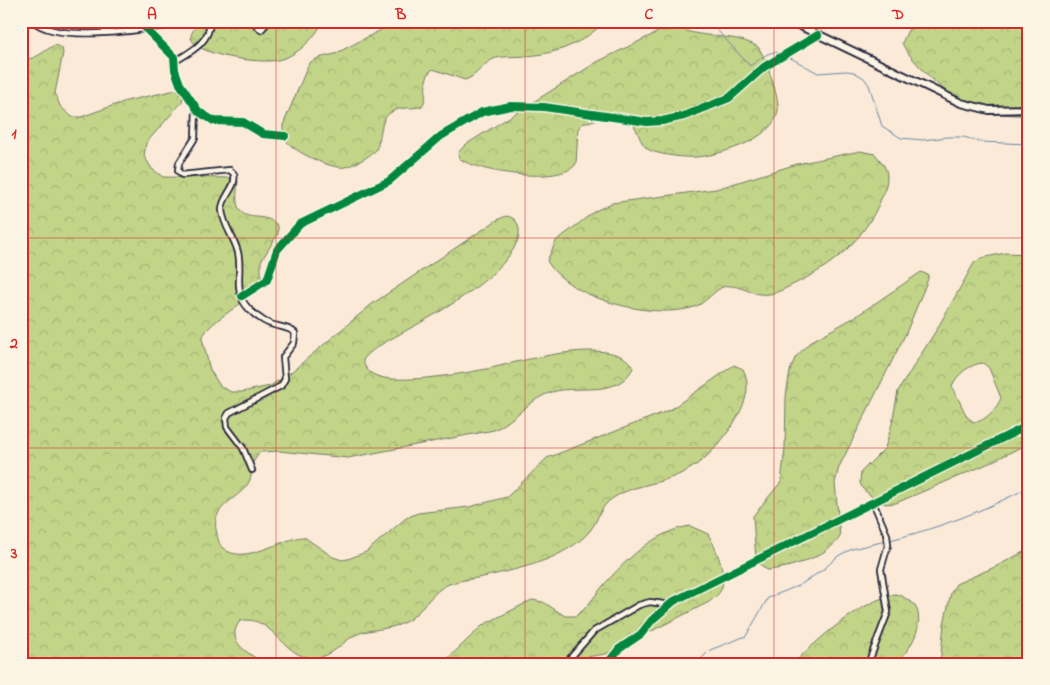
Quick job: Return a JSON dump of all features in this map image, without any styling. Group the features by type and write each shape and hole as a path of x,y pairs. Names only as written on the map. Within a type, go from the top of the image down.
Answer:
{"main road":[{"path":"790,21 961,103 989,110 1029,109"}],"street":[{"path":"33,21 39,26 79,34 146,29 164,26 166,21"},
{"path":"174,62 200,45 210,28 210,21"},
{"path":"252,21 261,30 270,21"},
{"path":"146,29 174,57 180,84 196,109 214,121 243,122 263,134 284,136"},
{"path":"242,296 267,280 277,250 300,224 389,181 441,136 482,112 510,106 544,107 647,122 684,116 729,98 764,67 818,35"},
{"path":"196,109 196,138 177,167 182,175 230,170 234,174 234,183 223,202 222,208 223,216 238,250 243,301 261,320 272,326 291,328 296,333 296,338 283,357 285,380 281,386 229,413 226,418 227,427 243,448 252,470"},
{"path":"607,664 619,649 641,634 652,620 670,605 1029,425"},
{"path":"868,664 888,612 881,569 888,546 887,535 873,502"},
{"path":"565,664 594,631 639,605 650,602 670,605"}],"green space":[{"path":"201,21 324,21 305,45 286,58 258,61 215,54 195,44 191,35"},
{"path":"398,21 606,21 588,36 570,46 539,55 496,58 465,80 433,69 427,77 422,106 399,109 387,115 382,125 376,150 353,164 345,167 331,166 304,154 290,144 284,136 283,125 309,63 318,58 335,54"},
{"path":"928,21 1029,21 1029,115 998,113 969,104 944,89 932,79 910,56 902,43 908,30"},
{"path":"681,29 740,40 758,47 770,74 778,104 777,116 771,126 761,135 720,153 707,156 680,157 651,151 643,144 631,121 610,117 582,124 578,129 576,164 568,170 554,174 519,175 500,172 483,168 459,158 458,153 465,145 597,62 660,31"},
{"path":"55,45 62,48 63,53 55,93 60,106 72,117 81,117 126,101 176,90 183,95 182,102 146,143 144,156 152,169 163,177 235,178 238,182 237,198 239,208 243,214 271,220 278,226 278,234 261,261 261,284 247,299 212,324 202,338 210,370 220,386 231,392 242,392 270,386 290,373 372,304 497,220 506,216 517,222 519,235 513,249 503,263 489,277 455,302 372,351 363,360 368,370 374,375 387,378 416,379 466,373 544,356 589,351 608,352 624,358 633,368 626,378 617,384 597,389 563,390 544,395 494,430 348,458 279,451 260,452 251,465 251,476 247,485 225,505 219,513 216,522 220,544 231,553 252,553 285,541 304,537 333,557 342,560 348,559 366,552 406,518 418,513 469,507 507,497 547,458 670,410 734,365 743,369 747,381 745,399 738,416 719,444 703,460 673,477 635,488 613,498 605,505 589,532 563,552 522,568 449,584 433,595 415,615 404,623 355,635 327,655 309,658 298,654 262,624 252,620 240,621 235,635 240,646 265,664 21,664 21,57 35,57"},
{"path":"860,151 875,154 887,173 887,181 881,199 866,227 846,250 822,269 776,293 758,294 737,287 726,286 717,290 701,304 691,308 674,311 654,311 612,303 591,295 573,286 558,274 547,261 556,241 595,211 612,203 716,189 797,164"},
{"path":"1006,253 1029,254 1029,443 985,465 896,503 886,504 877,501 863,489 860,483 861,472 885,448 898,391 937,329 974,263 981,258","holes":["983,363 989,368 1001,398 990,414 982,420 974,422 967,417 952,386 964,370"]},
{"path":"921,272 928,275 928,279 906,333 839,467 835,483 840,537 827,550 817,556 797,564 767,570 756,561 753,516 781,482 785,448 786,396 790,371 795,358 810,342 855,317"},
{"path":"690,526 708,534 717,553 723,574 722,587 718,594 709,602 606,654 543,664 442,664 483,625 532,600 543,602 565,616 576,616 621,567 641,549 664,534"},
{"path":"1029,549 1029,664 940,664 944,624 951,593 956,584"},
{"path":"895,594 902,596 915,605 919,621 918,629 911,644 897,664 793,664 827,633 854,613 882,598"}],"waterway":[{"path":"709,21 750,66 770,53 779,52 784,54"},
{"path":"787,56 818,73 846,71 854,72 864,78 869,85 882,126 901,138 923,140 964,137 980,142 1029,144"},
{"path":"890,540 961,518 1029,487"},
{"path":"696,664 710,650 746,636 768,598 800,585 824,569 838,556 852,549 886,541"}],"cycle path":[{"path":"146,29 174,57 175,70 180,84 199,112 214,121 243,122 263,134 285,136"},
{"path":"242,296 267,280 277,250 300,224 389,181 441,136 482,112 511,106 544,107 647,122 684,116 729,98 764,67 818,35"},
{"path":"607,664 619,649 641,634 652,620 674,601 1029,425"}]}
